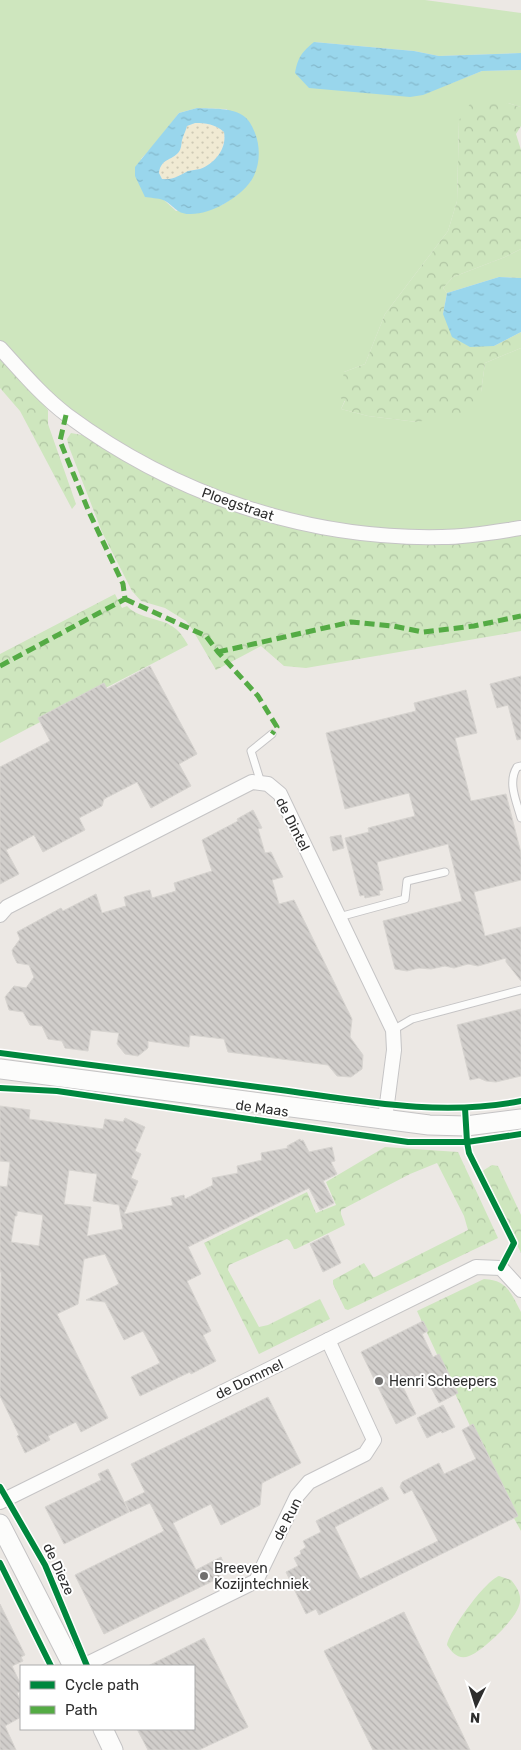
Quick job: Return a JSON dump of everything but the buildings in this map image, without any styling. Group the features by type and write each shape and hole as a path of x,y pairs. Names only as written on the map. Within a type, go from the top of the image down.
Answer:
{"street":[{"name":"Ploegstraat","path":"0,348 46,397 74,420 125,453 168,477 235,504 271,516 340,530 394,536 443,537 484,534 521,528"},
{"path":"0,915 7,907 252,782 261,783"},
{"name":"de Dintel","path":"261,783 268,784 280,794 393,1030 394,1050 385,1119"},
{"name":"de Maas","path":"0,1069 429,1125 466,1126 521,1118"},
{"name":"de Dommel","path":"0,1502 476,1267 501,1268 521,1290"},
{"name":"de Run","path":"85,1665 256,1581 297,1496 309,1482 365,1454 374,1440 328,1340"},
{"path":"0,1524 72,1665"},
{"path":"103,1730 113,1750"}],"lane":[{"path":"261,783 251,751 272,734"},
{"path":"521,766 517,767 513,774 512,785 521,818"},
{"path":"339,917 405,899 407,881 445,872"},
{"path":"393,1030 412,1019 521,990"}],"green space":[{"path":"0,0 425,0 521,13 521,53 439,56 414,51 314,42 439,88 482,71 521,70 521,107 508,103 459,120 457,201 448,231 385,314 365,364 344,372 345,400 341,409 368,416 417,422 481,392 485,363 521,348 521,523 483,529 395,531 340,525 273,511 170,471 93,426 53,395 0,340","holes":["197,108 227,109 251,181 237,195 222,205 176,211 164,200 141,159 179,113"]},
{"path":"508,103 521,107 521,126 516,134 521,150 521,249 453,277 443,288 447,293 443,314 494,346 521,332 521,348 485,363 481,392 475,411 417,422 368,416 341,409 345,401 339,397 344,372 365,364 385,314 448,231 457,201 459,120 470,104"},
{"path":"521,249 521,278 499,277 447,293 443,288 453,277"},
{"path":"0,355 48,410 48,424 76,504 72,509 20,411 0,388"},
{"path":"71,433 87,436 165,483 270,523 338,537 394,543 443,543 521,535 521,631 306,668 284,666 261,646 216,670 186,621 165,608 141,601 132,591 102,532 69,447 67,439"},
{"path":"115,594 122,608 127,606 138,614 170,625 180,632 188,645 0,743 0,654"},
{"path":"385,1147 458,1152 498,1238 348,1310 345,1309 333,1284 333,1280 364,1263 373,1277 375,1277 468,1230 464,1216 437,1163 410,1174 341,1210 345,1225 296,1249 287,1239 229,1265 228,1270 259,1327 268,1325 320,1299 330,1319 259,1354 204,1243 307,1192 316,1213 336,1205 326,1182"},
{"path":"492,1165 498,1166 521,1215 521,1253 482,1172"},
{"path":"484,1279 503,1285 511,1293 521,1312 521,1531 417,1311"},
{"path":"499,1576 511,1580 519,1592 520,1601 514,1615 500,1632 475,1653 465,1657 456,1655 447,1645 454,1628 477,1596"}],"sand":[{"path":"195,123 217,127 224,132 222,150 211,163 200,169 188,171 173,178 162,179 159,173 162,164 177,153 181,148 187,126"}],"water":[{"path":"314,42 414,51 439,56 521,53 521,70 482,71 423,95 410,97 309,88 295,73 301,55"},
{"path":"197,108 222,109 235,112 248,120 257,139 259,151 258,164 251,181 232,199 206,212 185,214 163,200 145,197 135,176 135,167 179,113","holes":["195,123 207,124 221,129 224,132 222,149 215,159 206,166 173,178 162,179 159,173 162,164 180,150 187,126"]},
{"path":"499,277 521,278 521,332 494,346 470,347 452,337 443,314 447,293"}],"marked path":[{"path":"66,415 60,441 89,512 123,584 125,599"},
{"path":"125,599 206,636 258,696 277,727 272,734"},
{"path":"0,666 125,599"},
{"path":"218,652 351,622 393,626 423,632 474,626 521,616"}],"cycle path":[{"path":"0,1053 401,1106 461,1108 521,1101"},
{"path":"0,1088 57,1091 408,1142 467,1142 521,1134"},
{"path":"465,1108 469,1153 514,1243 501,1268"},
{"name":"de Dieze","path":"0,1487 45,1565 87,1665"},
{"path":"0,1563 51,1665"}],"place":[{"name":"Henri Scheepers","path":"379,1381"},
{"name":"Breeven Kozijntechniek","path":"204,1576"}]}
